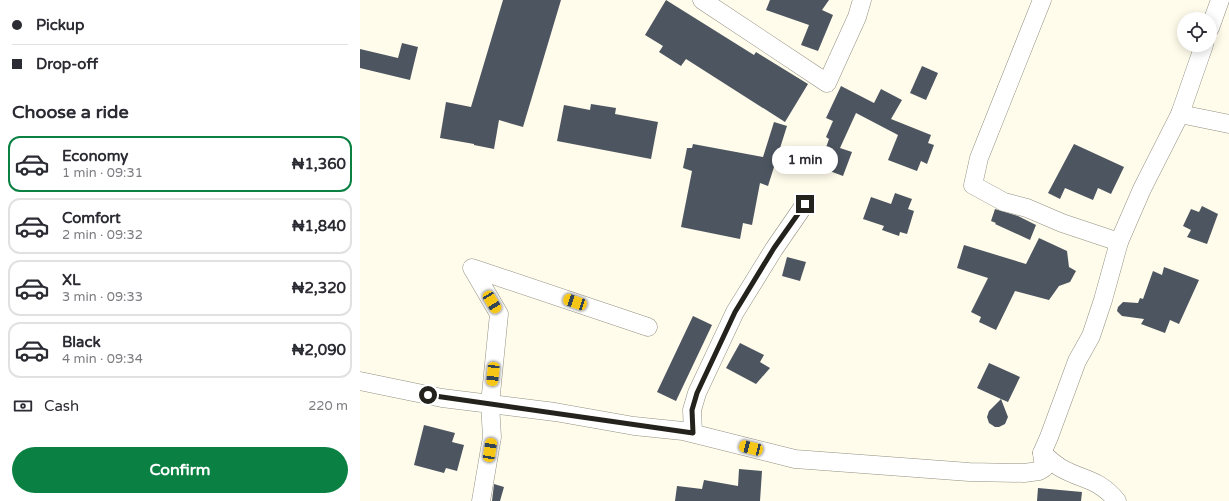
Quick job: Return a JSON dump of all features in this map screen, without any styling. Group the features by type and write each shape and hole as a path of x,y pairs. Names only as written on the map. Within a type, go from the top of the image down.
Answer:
{"street":[{"path":"702,0 826,83 857,17 862,0"},
{"path":"1042,0 979,158 973,185 1004,202 1027,208 1062,223 1119,242"},
{"path":"1216,12 1220,0"},
{"path":"1049,463 1049,437 1077,361 1091,336 1103,300 1119,242 1142,189 1180,114 1202,52"},
{"path":"1180,114 1229,124"},
{"path":"693,433 692,410 697,393 735,312 774,248 805,204"},
{"path":"481,501 492,438 490,404 499,314 472,268 648,328"},
{"path":"360,380 442,398 693,433 795,460 969,472 1024,473 1039,471 1049,463"},
{"path":"1049,463 1098,483 1117,501"}],"building":[{"path":"503,0 561,0 523,127 499,120 494,149 440,138 446,102 471,107"},
{"path":"666,0 754,55 756,52 808,84 785,122 686,59 681,66 659,52 663,46 645,35"},
{"path":"770,0 829,0 822,10 833,15 818,51 801,45 809,25 766,10"},
{"path":"402,43 418,47 410,80 360,68 360,49 398,58"},
{"path":"922,66 938,73 926,100 910,93"},
{"path":"841,86 874,103 881,89 902,100 891,119 931,135 928,143 934,145 927,164 921,161 917,171 888,160 898,135 856,113 840,148 852,152 843,176 819,167 829,139 826,137 833,121 826,118"},
{"path":"591,104 616,108 615,114 658,122 651,159 557,141 564,105 590,110"},
{"path":"774,122 787,126 768,186 760,183 752,225 743,223 740,239 681,227 692,171 683,168 687,148 692,148 693,144 763,157"},
{"path":"1074,144 1124,167 1111,194 1098,188 1093,200 1065,188 1060,199 1048,193"},
{"path":"895,193 912,199 908,209 914,211 907,234 900,232 899,236 882,230 884,226 863,219 871,197 891,204"},
{"path":"1202,206 1218,214 1207,244 1187,237 1191,230 1183,226 1191,209 1199,212"},
{"path":"995,209 1018,216 1036,225 1030,240 991,221"},
{"path":"1039,238 1067,251 1069,267 1076,271 1070,282 1059,286 1049,300 1015,291 996,330 979,322 981,317 971,312 988,278 957,268 964,245 1026,264"},
{"path":"787,257 806,262 800,281 782,276"},
{"path":"1164,267 1199,280 1179,324 1170,320 1165,333 1141,324 1144,319 1122,316 1117,311 1118,307 1123,302 1138,303 1140,298 1143,299 1153,271 1162,275"},
{"path":"693,316 712,325 676,401 657,392"},
{"path":"740,343 764,355 760,362 770,368 756,384 726,368"},
{"path":"989,363 1020,377 1008,402 977,388"},
{"path":"1001,399 1008,417 1005,424 995,427 989,423 987,417 989,411"},
{"path":"424,425 455,433 452,442 464,445 457,471 446,468 444,473 414,465"},
{"path":"739,469 762,471 760,501 675,501 677,486 702,489 704,480 738,486"},
{"path":"494,484 504,487 500,501 492,501"},
{"path":"1038,488 1082,492 1081,501 1037,501"}],"route":[{"path":"428,395 555,412 634,426 693,433 692,410 697,393 735,312 753,280 805,204"}]}
